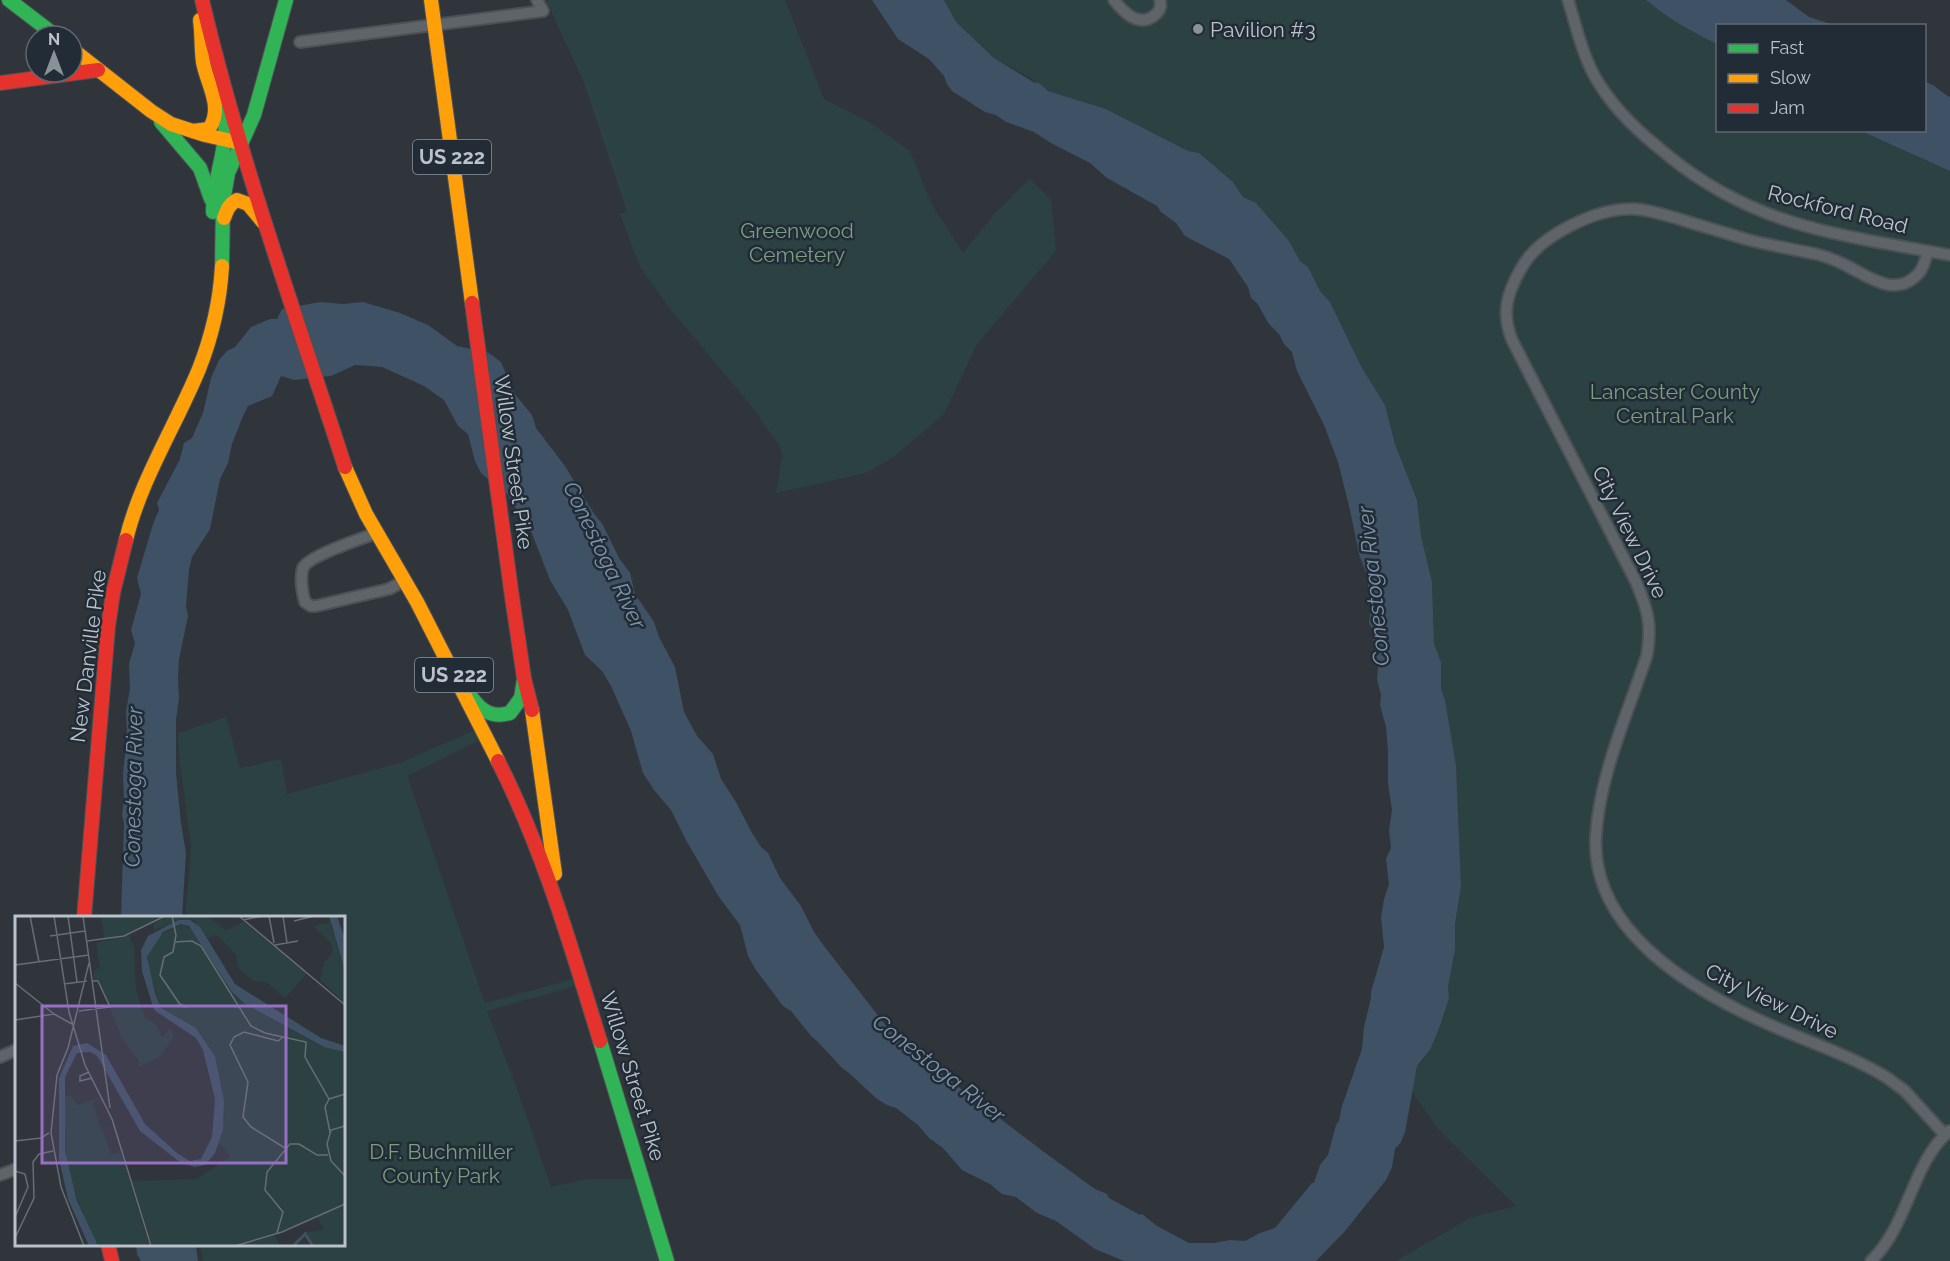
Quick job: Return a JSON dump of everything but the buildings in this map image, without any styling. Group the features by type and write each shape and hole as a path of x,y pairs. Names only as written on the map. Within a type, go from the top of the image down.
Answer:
{"main road":[{"path":"9,0 40,24"},
{"path":"190,131 209,129 215,118 215,105 203,64 200,0"},
{"name":"US 222","path":"200,0 242,143"},
{"name":"New Danville Pike","path":"84,916 107,639 113,593 122,552 138,504 198,371 209,341 220,296 223,202 228,173 254,115 286,0"},
{"name":"US 222","path":"431,0 434,26"},
{"name":"Willow Street Pike","path":"434,26 512,597 524,678 530,698 558,903"},
{"name":"New Danville Pike","path":"202,44 226,114 226,141 214,186 213,204 213,222 221,274"},
{"path":"84,59 171,124 226,141 242,143"},
{"path":"0,83 98,70"},
{"path":"151,111 200,168 213,204"},
{"name":"Willow Street Pike","path":"242,143 346,471 366,514 417,602 511,789 558,903 667,1261"},
{"path":"223,221 227,206 237,200 243,200 250,204 271,238"},
{"path":"417,602 426,611 470,695 484,712 496,716 510,713 521,698 524,678"},
{"path":"108,1246 112,1261"}],"street":[{"path":"300,42 543,11 537,0"},
{"path":"1114,0 1131,17 1139,20 1152,18 1159,10 1160,0"},
{"name":"Rockford Road","path":"1568,0 1584,55 1604,90 1630,123 1695,176 1741,202 1781,218 1839,233 1950,255"},
{"name":"City View Drive","path":"1928,251 1922,268 1914,278 1902,285 1889,286 1816,254 1748,240 1653,212 1634,209 1614,210 1559,232 1536,249 1523,264 1514,282 1507,301 1505,317 1512,340 1636,582 1646,604 1649,618 1650,637 1647,655 1611,762 1599,811 1596,854 1606,891 1631,932 1647,950 1674,972 1734,1008 1877,1072 1905,1092 1947,1133"},
{"path":"377,533 319,555 308,562 303,569 304,602 316,606 389,589 404,581"},
{"path":"0,1057 15,1050"},
{"path":"1871,1261 1894,1231 1928,1157 1947,1133"},
{"path":"0,1175 15,1170"}],"green space":[{"name":"Greenwood Cemetery","path":"546,0 785,0 824,99 869,122 910,151 932,205 963,253 996,212 1030,179 1051,199 1056,251 977,344 944,414 895,456 866,473 776,493 782,457 780,447 753,408 668,306 640,267 620,214 627,212 584,83"},
{"name":"Lancaster County Central Park","path":"944,0 1646,0 1662,13 1716,44 1716,132 1863,132 1950,171 1950,1261 1396,1261 1470,1218 1516,1206 1438,1129 1412,1092 1417,1066 1426,1057 1449,998 1448,987 1455,950 1455,924 1461,886 1456,765 1441,688 1441,662 1434,644 1432,582 1421,536 1417,500 1395,444 1385,405 1362,368 1330,302 1320,291 1308,267 1300,261 1289,241 1256,203 1243,197 1233,182 1199,153 1188,151 1106,109 1048,91 1032,79 994,58 955,22"},
{"name":"D.F. Buchmiller County Park","path":"226,717 240,768 281,759 287,794 400,763 475,730 480,740 407,776 485,1003 573,979 575,986 487,1011 551,1187 588,1179 635,1179 661,1261 203,1261 200,1246 345,1246 345,916 187,916 191,847 178,733"}],"water":[{"name":"Conestoga River","path":"872,0 944,0 956,22 994,58 1035,83 1039,83 1048,91 1106,109 1188,151 1199,153 1233,182 1243,197 1256,203 1289,241 1300,261 1308,267 1320,291 1330,302 1362,368 1385,405 1395,444 1417,500 1421,536 1432,582 1434,644 1441,662 1441,688 1456,765 1461,886 1455,924 1455,950 1448,987 1449,998 1430,1050 1417,1066 1405,1132 1395,1149 1392,1167 1386,1180 1345,1231 1316,1261 1124,1261 1095,1249 1056,1221 1037,1213 1016,1197 1002,1194 990,1184 962,1170 918,1125 896,1108 877,1099 842,1068 791,1011 783,1006 756,970 748,956 740,925 719,897 671,810 643,773 631,731 611,686 602,671 585,655 568,610 550,580 526,518 514,506 508,495 481,473 475,461 468,434 458,426 444,400 424,386 382,367 355,365 331,376 294,380 281,376 272,396 248,406 243,416 232,444 228,463 220,479 210,529 192,557 189,570 186,606 188,616 179,659 179,699 176,719 176,773 186,853 182,916 121,916 126,711 130,689 129,664 135,643 131,630 141,594 137,578 159,510 157,503 180,459 184,443 192,438 203,413 211,378 219,360 227,351 235,347 251,327 270,319 277,319 282,309 320,302 343,304 363,302 400,313 428,325 457,346 489,353 501,362 514,393 532,415 536,428 565,466 603,525 619,558 630,573 635,594 654,622 659,637 675,667 684,712 697,736 713,754 721,779 752,833 768,853 780,878 801,906 814,932 890,1031 906,1047 1095,1189 1189,1243 1245,1241 1275,1228 1314,1183 1320,1165 1328,1155 1362,1049 1371,992 1384,947 1381,917 1389,884 1386,859 1391,848 1389,831 1392,810 1388,783 1386,727 1380,705 1381,695 1377,679 1374,632 1369,623 1371,608 1367,576 1359,554 1338,462 1324,425 1297,371 1292,352 1251,298 1248,287 1229,259 1185,236 1176,223 1161,212 1157,206 1107,178 1090,163 1034,132 985,112 952,91 944,76 929,59 898,39"},
{"path":"1646,0 1786,0 1809,17 1831,24 1716,24 1716,44 1662,13"},
{"path":"1926,82 1932,84 1950,97 1950,171 1863,132 1926,132"},
{"path":"136,1246 196,1246 198,1261 141,1261"}],"traffic: fast":[{"path":"9,0 40,24"},
{"path":"222,266 223,202 228,173 254,115 286,0"},
{"path":"213,212 224,146 223,106"},
{"path":"161,122 200,168 211,199"},
{"path":"472,698 488,713 498,715 510,713 521,698 524,679"},
{"path":"600,1041 667,1261"}],"traffic: slow":[{"path":"431,0 472,303"},
{"path":"193,131 209,129 215,112 215,104 203,62 200,20"},
{"path":"84,58 171,124 236,142"},
{"path":"224,218 230,205 237,200 248,204 263,222"},
{"path":"126,540 140,496 204,357 217,306 222,266"},
{"path":"345,467 366,514 417,602 498,761"},
{"path":"532,710 555,874"}],"traffic: jam":[{"path":"202,0 250,176 345,467"},
{"path":"0,83 98,70"},
{"path":"472,303 512,597 524,678 532,710"},
{"path":"84,916 108,627 113,593 126,540"},
{"path":"498,761 542,864 567,934 600,1041"},
{"path":"108,1246 112,1261"}],"place":[{"name":"Pavilion #3","path":"1198,29"}]}
